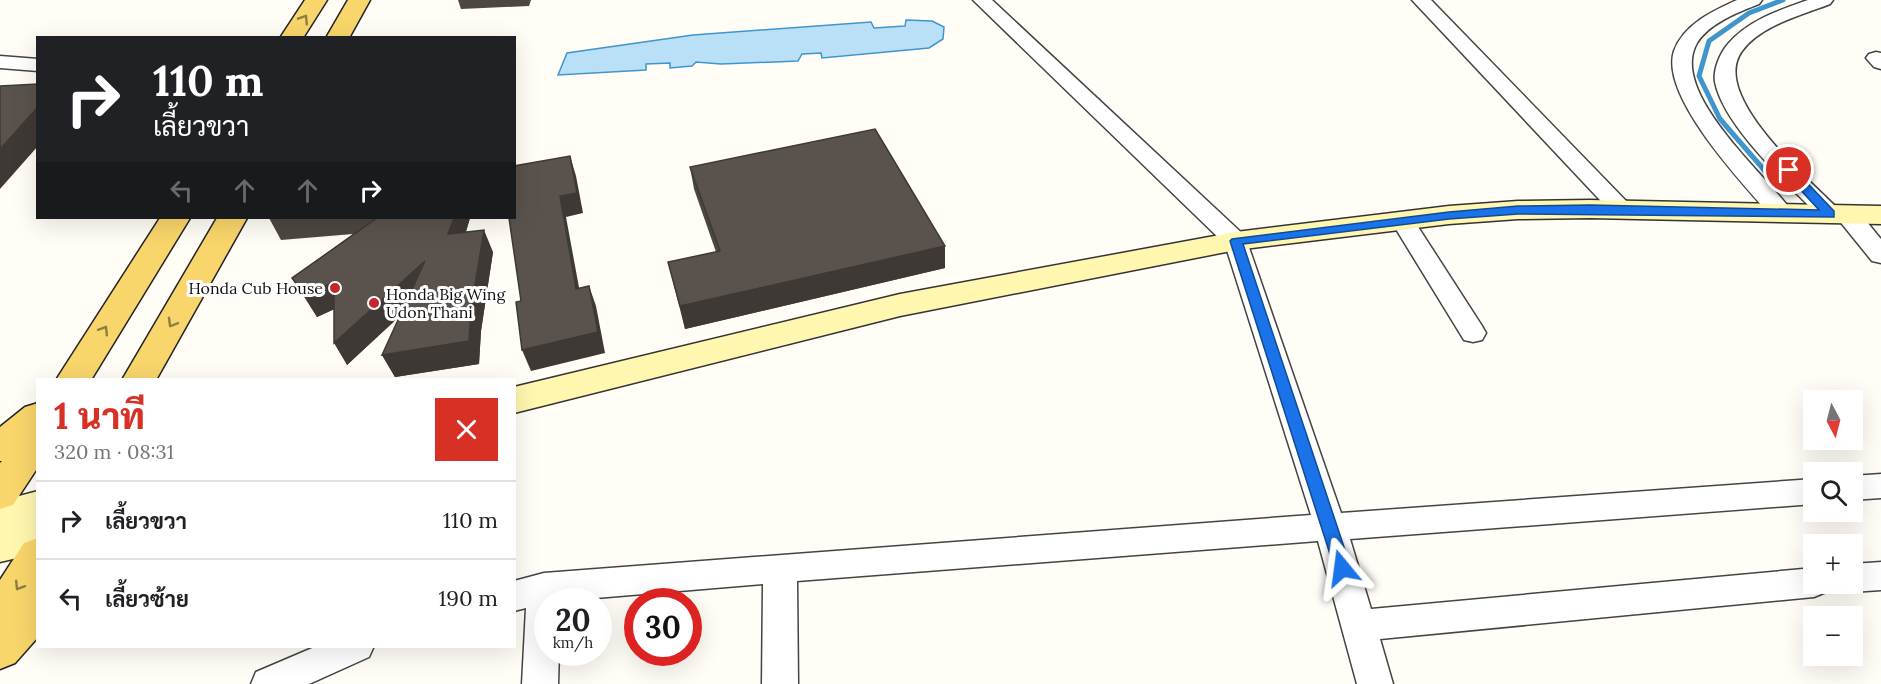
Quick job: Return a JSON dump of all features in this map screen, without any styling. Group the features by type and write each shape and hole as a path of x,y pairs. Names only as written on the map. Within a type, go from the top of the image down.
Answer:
{"main road":[{"path":"292,36 316,0"},
{"path":"338,36 359,0"},
{"path":"516,400 900,305 1236,241 1518,210 1881,215"},
{"path":"74,378 175,219"},
{"path":"146,373 231,219"},
{"path":"0,447 36,418"},
{"path":"0,494 36,439"},
{"path":"0,517 36,508"},
{"path":"0,545 36,536"},
{"path":"0,616 36,558"},
{"path":"0,648 36,608"}],"street":[{"path":"982,0 1236,241 1331,529 1375,684"},
{"path":"1421,0 1622,210"},
{"path":"1753,0 1710,21 1692,38 1683,54 1682,75 1690,98 1706,121 1781,213"},
{"path":"1824,0 1751,32 1733,49 1725,81 1733,101 1745,120 1881,255"},
{"path":"0,62 36,65"},
{"path":"1403,221 1473,333"},
{"path":"1863,487 1881,486"},
{"path":"540,684 529,592 780,568 1331,529 1803,492"},
{"path":"780,568 780,684"},
{"path":"1863,577 1881,576"},
{"path":"1359,626 1803,583"},
{"path":"268,684 352,648"}],"water":[{"path":"906,20 932,21 944,27 943,39 929,48 822,58 821,53 802,54 798,61 721,64 696,62 692,66 670,68 670,63 646,64 646,70 558,75 567,53 693,35 871,22 874,28 905,26"}],"building":[{"path":"36,84 36,109 0,149 0,86"},
{"path":"875,129 945,246 680,306 668,262 720,251 690,167"},
{"path":"570,156 577,193 560,196 576,289 589,286 598,332 522,350 516,302 521,301 509,219 516,219 516,166"},
{"path":"376,219 454,219 448,234 484,230 471,309 469,341 382,355 425,261 334,343 334,282 304,295 292,278"}],"waterway":[{"path":"1772,179 1720,119 1699,76 1709,41 1749,13 1783,0"},
{"path":"1771,177 1782,190"}],"place":[{"name":"Honda Cub House","path":"335,288"},
{"name":"Honda Big Wing Udon Thani","path":"374,303"}],"route":[{"path":"1342,568 1236,241 1449,215 1518,210 1590,209 1830,214 1789,170"}]}
